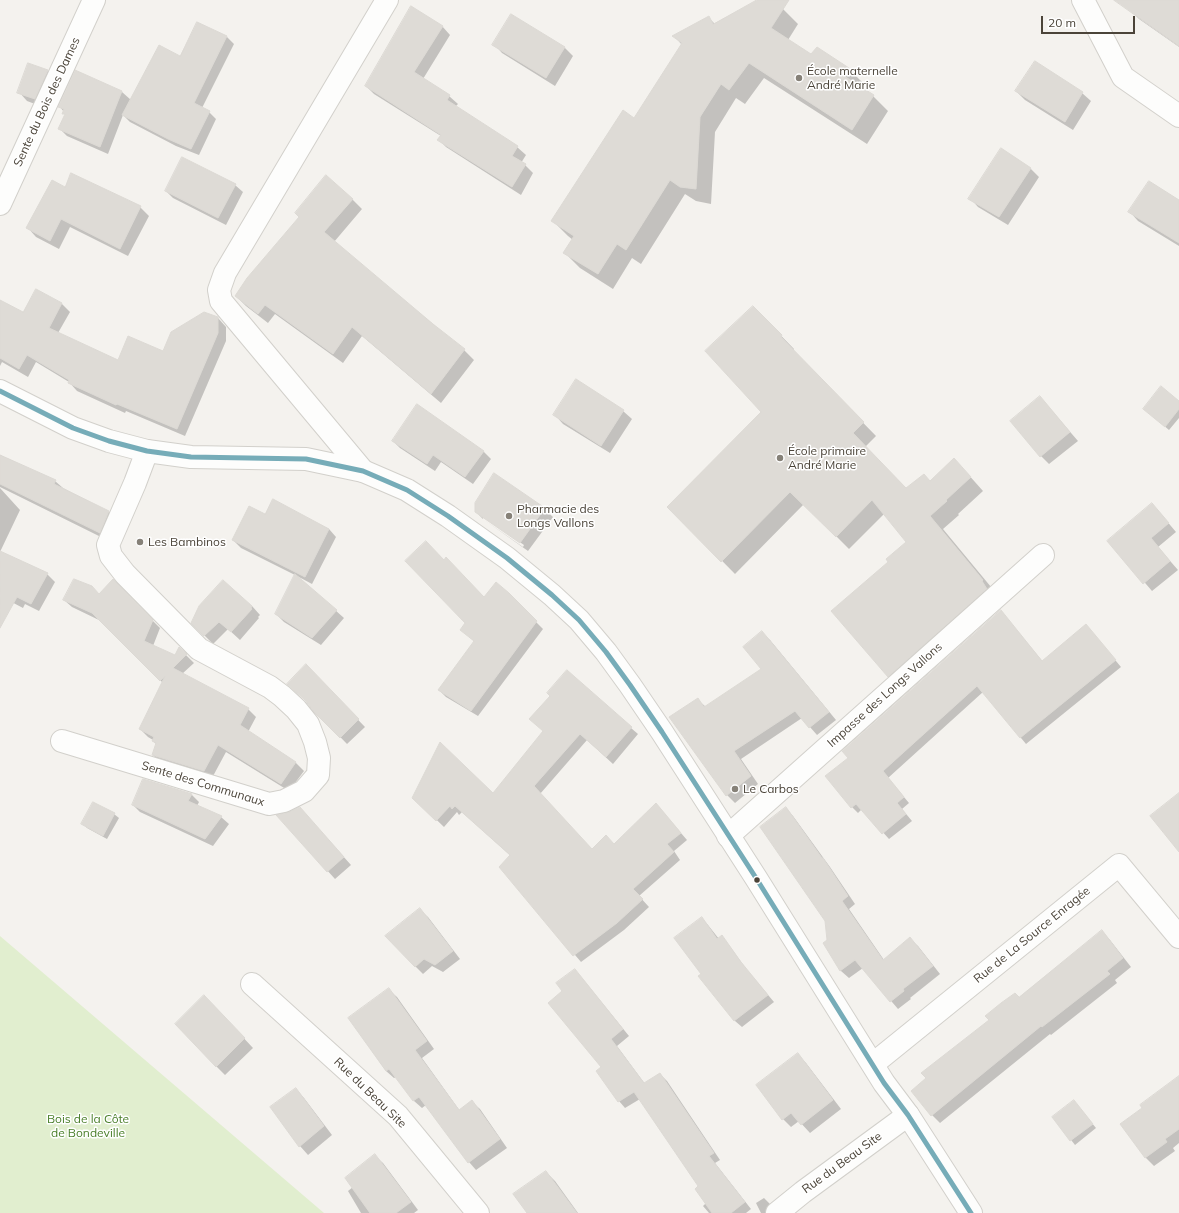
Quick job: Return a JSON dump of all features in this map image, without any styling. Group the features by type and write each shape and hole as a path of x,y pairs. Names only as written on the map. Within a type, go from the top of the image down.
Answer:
{"street":[{"name":"Sente du Bois des Dames","path":"0,204 94,0"},
{"path":"363,471 221,301 219,290 225,273 387,0"},
{"path":"1083,0 1123,77 1179,116"},
{"path":"0,391 73,428 109,441 147,451 191,457 306,459 363,471 407,490 448,516 507,558 552,595 579,620 606,652 662,732 884,1083 908,1115 971,1213"},
{"name":"Sente des Communaux","path":"62,741 269,804 284,801 304,791 318,775 319,758 315,742 308,724 296,709 270,687 199,649 110,556 108,545 147,451"},
{"name":"Impasse des Longs Vallons","path":"728,836 1042,555"},
{"name":"Rue de La Source Enragée","path":"873,1064 1119,865 1179,937"},
{"name":"Rue du Beau Site","path":"252,984 398,1116 478,1213"},
{"name":"Rue du Beau Site","path":"777,1213 803,1192 908,1115"}],"green space":[{"name":"Bois de la Côte de Bondeville","path":"0,936 324,1213 0,1213"}],"building":[{"path":"757,0 789,0 771,28 811,54 817,47 849,68 844,76 874,95 852,130 749,63 729,90 721,84 700,117 696,189 680,187 670,180 626,250 617,244 598,274 563,253 574,236 551,221 623,110 634,118 682,43 672,36 709,16 713,24"},
{"path":"1114,0 1179,0 1179,46"},
{"path":"411,6 443,26 414,72 450,95 447,100 518,146 512,156 526,164 512,187 437,140 441,135 365,86"},
{"path":"511,14 565,47 546,78 492,45"},
{"path":"197,22 227,36 194,103 210,111 191,149 122,115 159,45 180,56"},
{"path":"1035,61 1083,92 1065,122 1015,91"},
{"path":"28,63 48,70 35,99 17,93"},
{"path":"75,70 122,91 100,147 58,129 65,114 62,114 64,109 58,107"},
{"path":"1001,148 1031,168 999,217 968,199"},
{"path":"182,157 236,184 218,218 165,191"},
{"path":"71,173 141,206 120,249 61,219 50,241 26,228 52,180 65,187"},
{"path":"326,175 353,199 324,232 465,349 431,394 352,327 333,354 265,305 258,314 235,296 247,278 299,217 295,213"},
{"path":"1149,181 1179,200 1179,243 1128,212"},
{"path":"36,289 62,303 49,328 118,360 128,336 163,351 171,332 204,312 218,317 218,333 177,429 117,404 116,405 68,383 69,380 27,355 19,369 0,358 0,300 23,312"},
{"path":"753,306 782,335 781,337 864,422 853,433 906,488 924,474 930,481 954,458 971,477 930,516 983,580 982,581 987,589 888,677 831,611 888,562 886,559 906,542 872,500 836,537 790,492 721,562 667,507 761,412 705,351"},
{"path":"576,379 624,410 601,446 553,415"},
{"path":"1161,386 1179,401 1179,409 1165,427 1143,409"},
{"path":"1040,396 1070,432 1040,457 1010,421"},
{"path":"417,404 484,451 465,477 433,455 427,464 392,441"},
{"path":"0,455 56,480 54,484 109,511 100,533 0,484"},
{"path":"494,473 545,508 520,543 475,512 475,503"},
{"path":"273,499 329,529 305,577 232,540 249,506 265,514"},
{"path":"1152,503 1169,523 1151,538 1170,561 1143,584 1107,541"},
{"path":"426,541 444,560 446,557 484,597 496,582 537,621 471,711 438,690 474,641 460,630 465,623 405,561"},
{"path":"0,551 48,573 31,604 17,597 0,628"},
{"path":"295,574 337,610 312,638 275,614"},
{"path":"74,579 92,586 99,594 113,579 153,620 144,641 175,655 179,647 187,654 173,668 249,708 240,725 296,762 281,784 218,745 204,771 152,755 156,743 152,741 154,737 139,729 165,676 160,681 92,613 63,600"},
{"path":"223,580 252,606 252,609 231,632 219,622 204,636 191,623 199,606"},
{"path":"1001,610 1042,661 1086,624 1116,660 1020,738 977,686 883,771 904,797 897,803 906,814 882,834 856,804 851,808 825,776 848,758 842,751"},
{"path":"762,631 829,712 809,728 795,711 734,751 751,776 726,796 669,717 698,698 704,707 761,669 743,647"},
{"path":"306,664 359,719 340,738 313,711 305,700 287,684"},
{"path":"567,670 632,727 606,757 580,734 534,786 592,849 606,835 614,844 656,803 681,833 667,844 674,852 633,889 643,899 617,923 573,956 499,867 510,855 455,806 452,809 450,806 436,821 412,798 440,742 493,793 543,731 529,719 550,696 547,693"},
{"path":"143,779 192,794 188,801 222,816 205,839 132,805"},
{"path":"1179,793 1179,852 1150,816"},
{"path":"93,802 115,813 103,836 81,824"},
{"path":"300,807 344,857 327,872 276,815 289,812"},
{"path":"786,807 823,858 848,896 842,901 883,960 910,937 933,966 903,989 904,991 890,1002 855,960 840,971 823,943 827,940 825,921 760,827"},
{"path":"420,908 453,951 435,965 424,959 415,967 385,936"},
{"path":"702,917 717,939 722,935 741,962 768,995 734,1021 698,976 701,974 674,938"},
{"path":"1102,930 1123,958 1107,971 1110,974 1042,1027 1041,1026 931,1116 911,1091 926,1078 921,1073 989,1020 985,1016 1001,1003 1015,993 1019,997"},
{"path":"575,969 623,1029 611,1039 644,1083 660,1073 714,1153 709,1156 745,1202 731,1213 712,1213 695,1189 698,1186 634,1092 618,1102 596,1071 601,1067 548,1003 562,991 556,983"},
{"path":"389,988 427,1041 415,1050 459,1110 472,1100 500,1139 468,1163 419,1097 413,1101 389,1069 386,1071 348,1018"},
{"path":"204,995 245,1038 216,1067 175,1024"},
{"path":"798,1053 833,1100 801,1125 791,1113 782,1120 756,1085"},
{"path":"1179,1076 1179,1129 1165,1139 1167,1142 1145,1158 1120,1124 1142,1108 1140,1105"},
{"path":"296,1088 324,1126 299,1147 270,1107"},
{"path":"1074,1100 1093,1124 1070,1141 1052,1117"},
{"path":"375,1154 411,1202 396,1213 370,1213 345,1178"},
{"path":"546,1171 577,1213 527,1213 513,1194"}],"transit line":[{"path":"0,391 73,428 109,441 147,451 191,457 306,459 363,471 407,490 448,516 507,558 552,595 579,620 606,652 662,732 756,878 884,1083 908,1115 971,1213"}],"place":[{"name":"École maternelle André Marie","path":"799,78"},
{"name":"École primaire André Marie","path":"780,458"},
{"name":"Pharmacie des Longs Vallons","path":"509,516"},
{"name":"Les Bambinos","path":"140,542"},
{"name":"Le Carbos","path":"735,789"}]}
